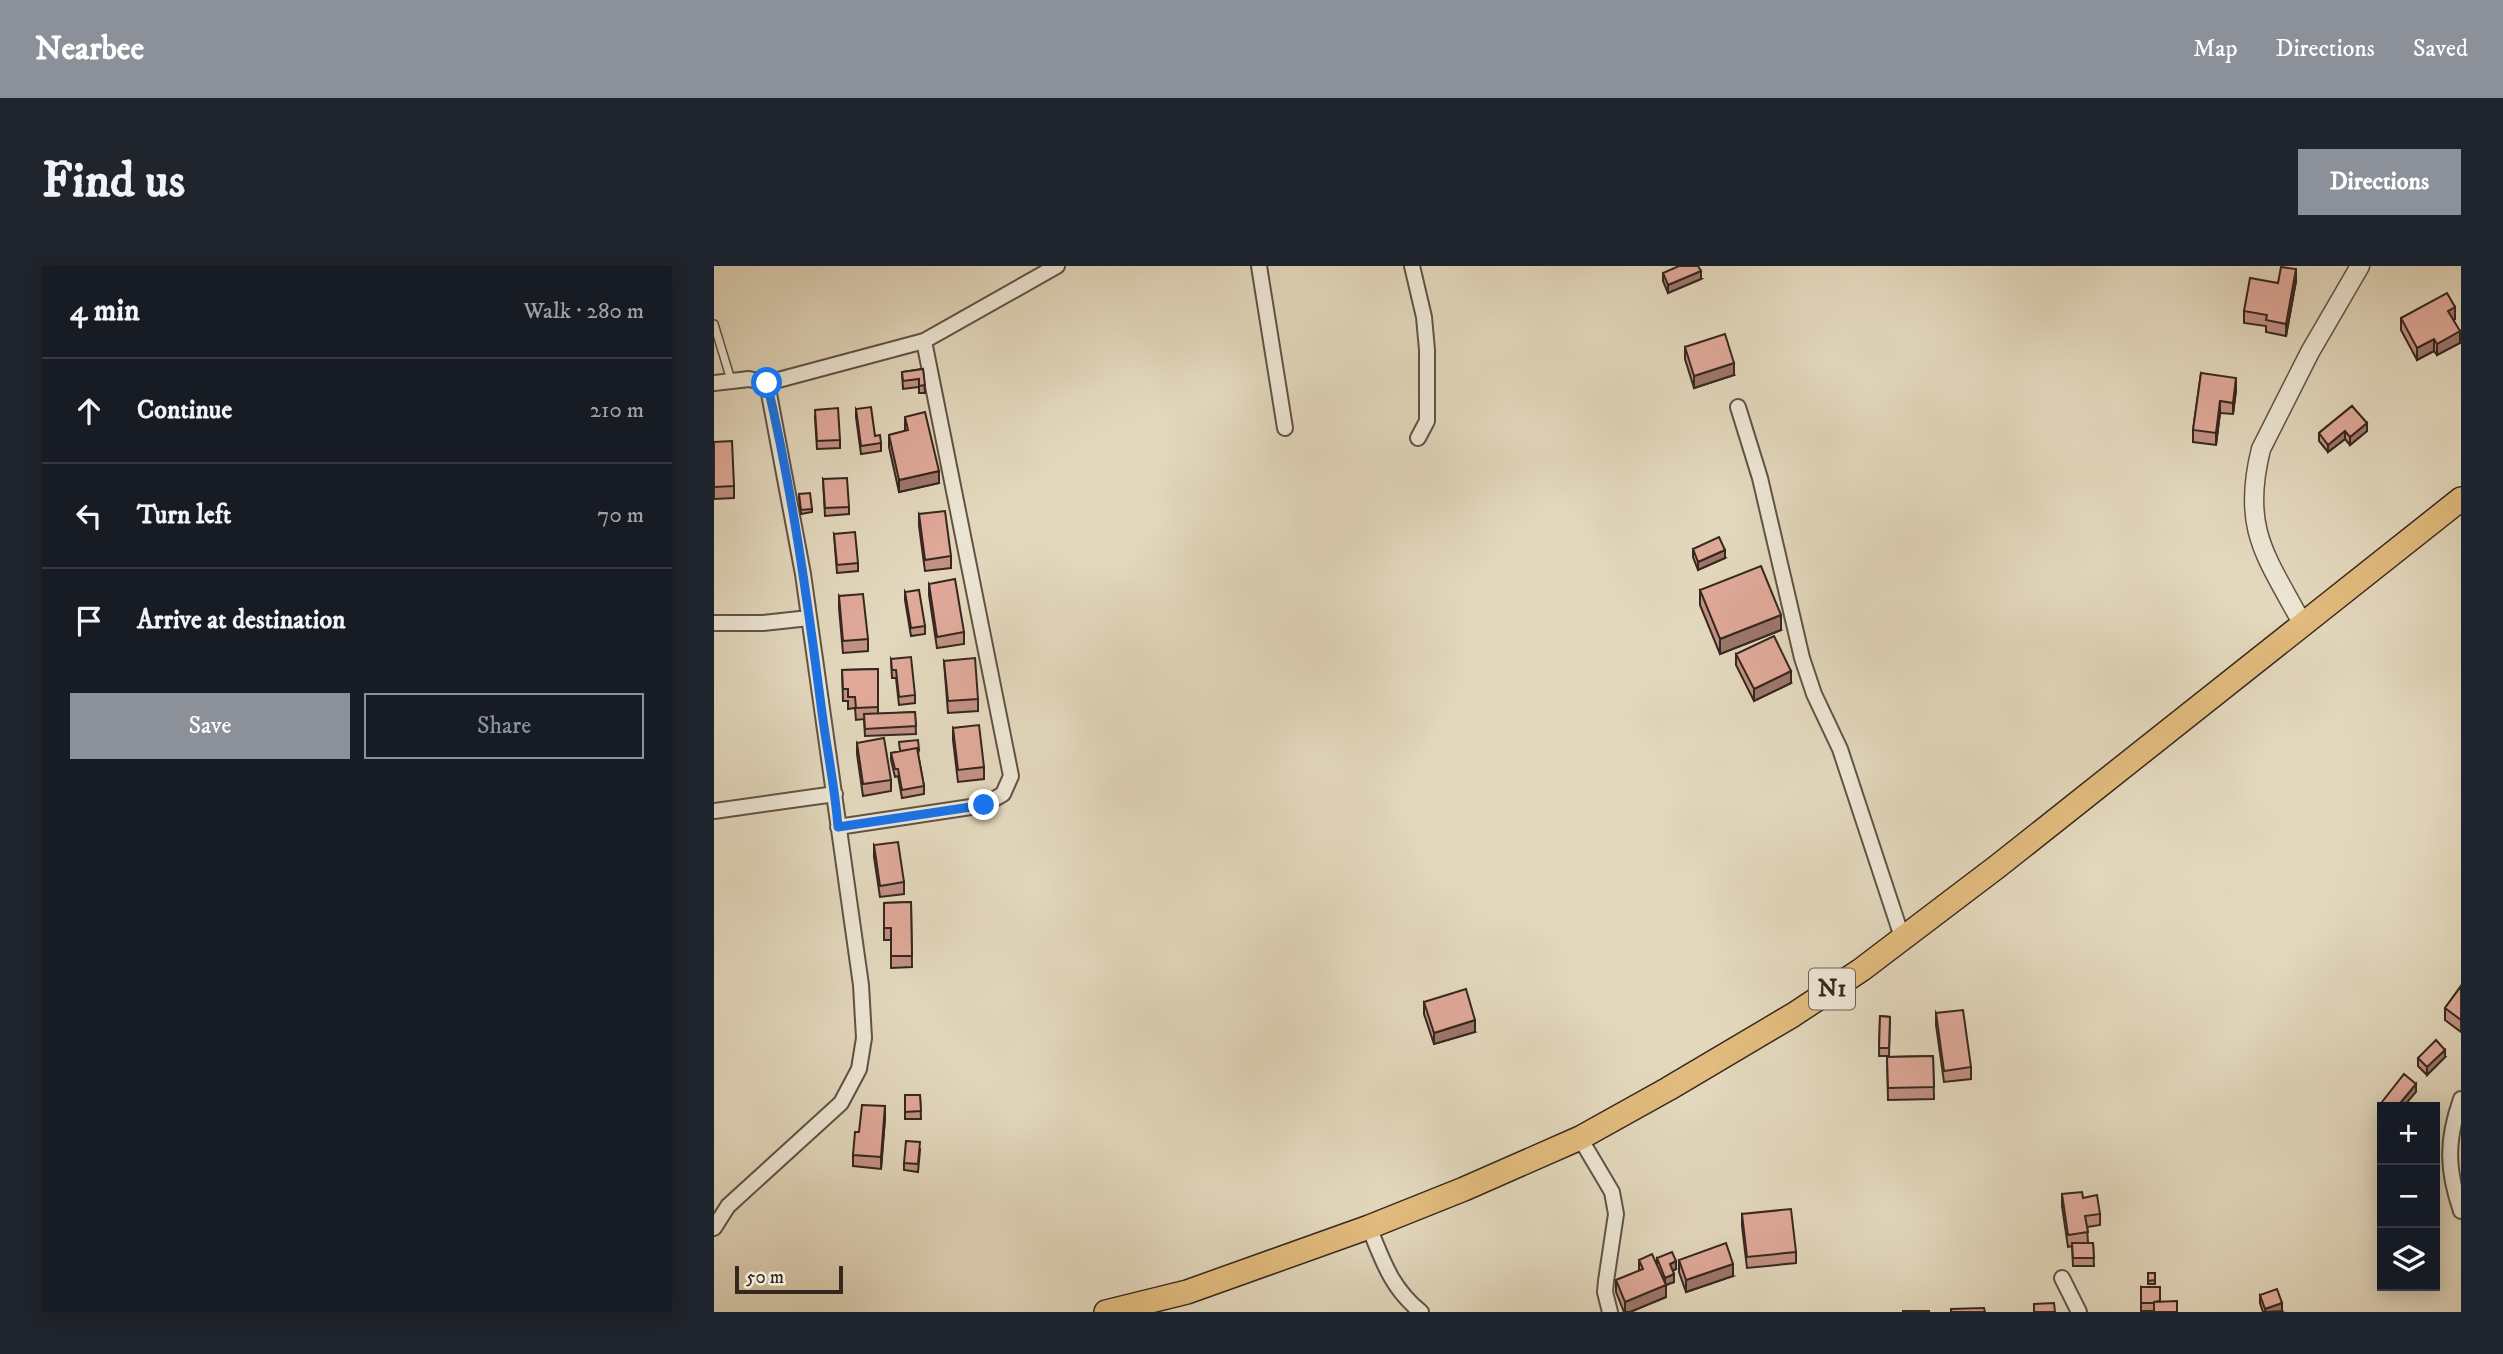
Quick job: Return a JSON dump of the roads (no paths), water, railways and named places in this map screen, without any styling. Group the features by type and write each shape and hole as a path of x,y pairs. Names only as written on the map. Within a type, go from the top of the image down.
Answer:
{"highway":[{"name":"N1","path":"1107,1312 1187,1292 1369,1227 1464,1189 1580,1138 1793,1015 1861,970 1998,866 2302,623 2459,502"}],"street":[{"path":"714,383 749,379 767,383 924,341 1057,266"},
{"path":"1259,266 1285,428"},
{"path":"1412,266 1424,317 1427,350 1427,421 1418,438"},
{"path":"2302,623 2267,561 2258,537 2253,505 2258,461 2261,449 2310,352 2360,266"},
{"path":"838,827 984,805 1003,794 1011,776 924,341"},
{"path":"714,1228 728,1206 841,1104 859,1069 864,1038 861,985 803,574 767,383"},
{"path":"1738,407 1760,478 1802,658 1814,694 1840,749 1902,937"},
{"path":"714,623 763,623 809,618"},
{"path":"714,811 835,794"},
{"path":"2461,1099 2452,1134 2449,1167 2461,1211"},
{"path":"1580,1138 1612,1192 1616,1214 1605,1292 1610,1312"},
{"path":"1369,1227 1394,1285 1405,1300 1421,1312"},
{"path":"2062,1278 2079,1312"}],"lane":[{"path":"714,324 731,380"}]}
